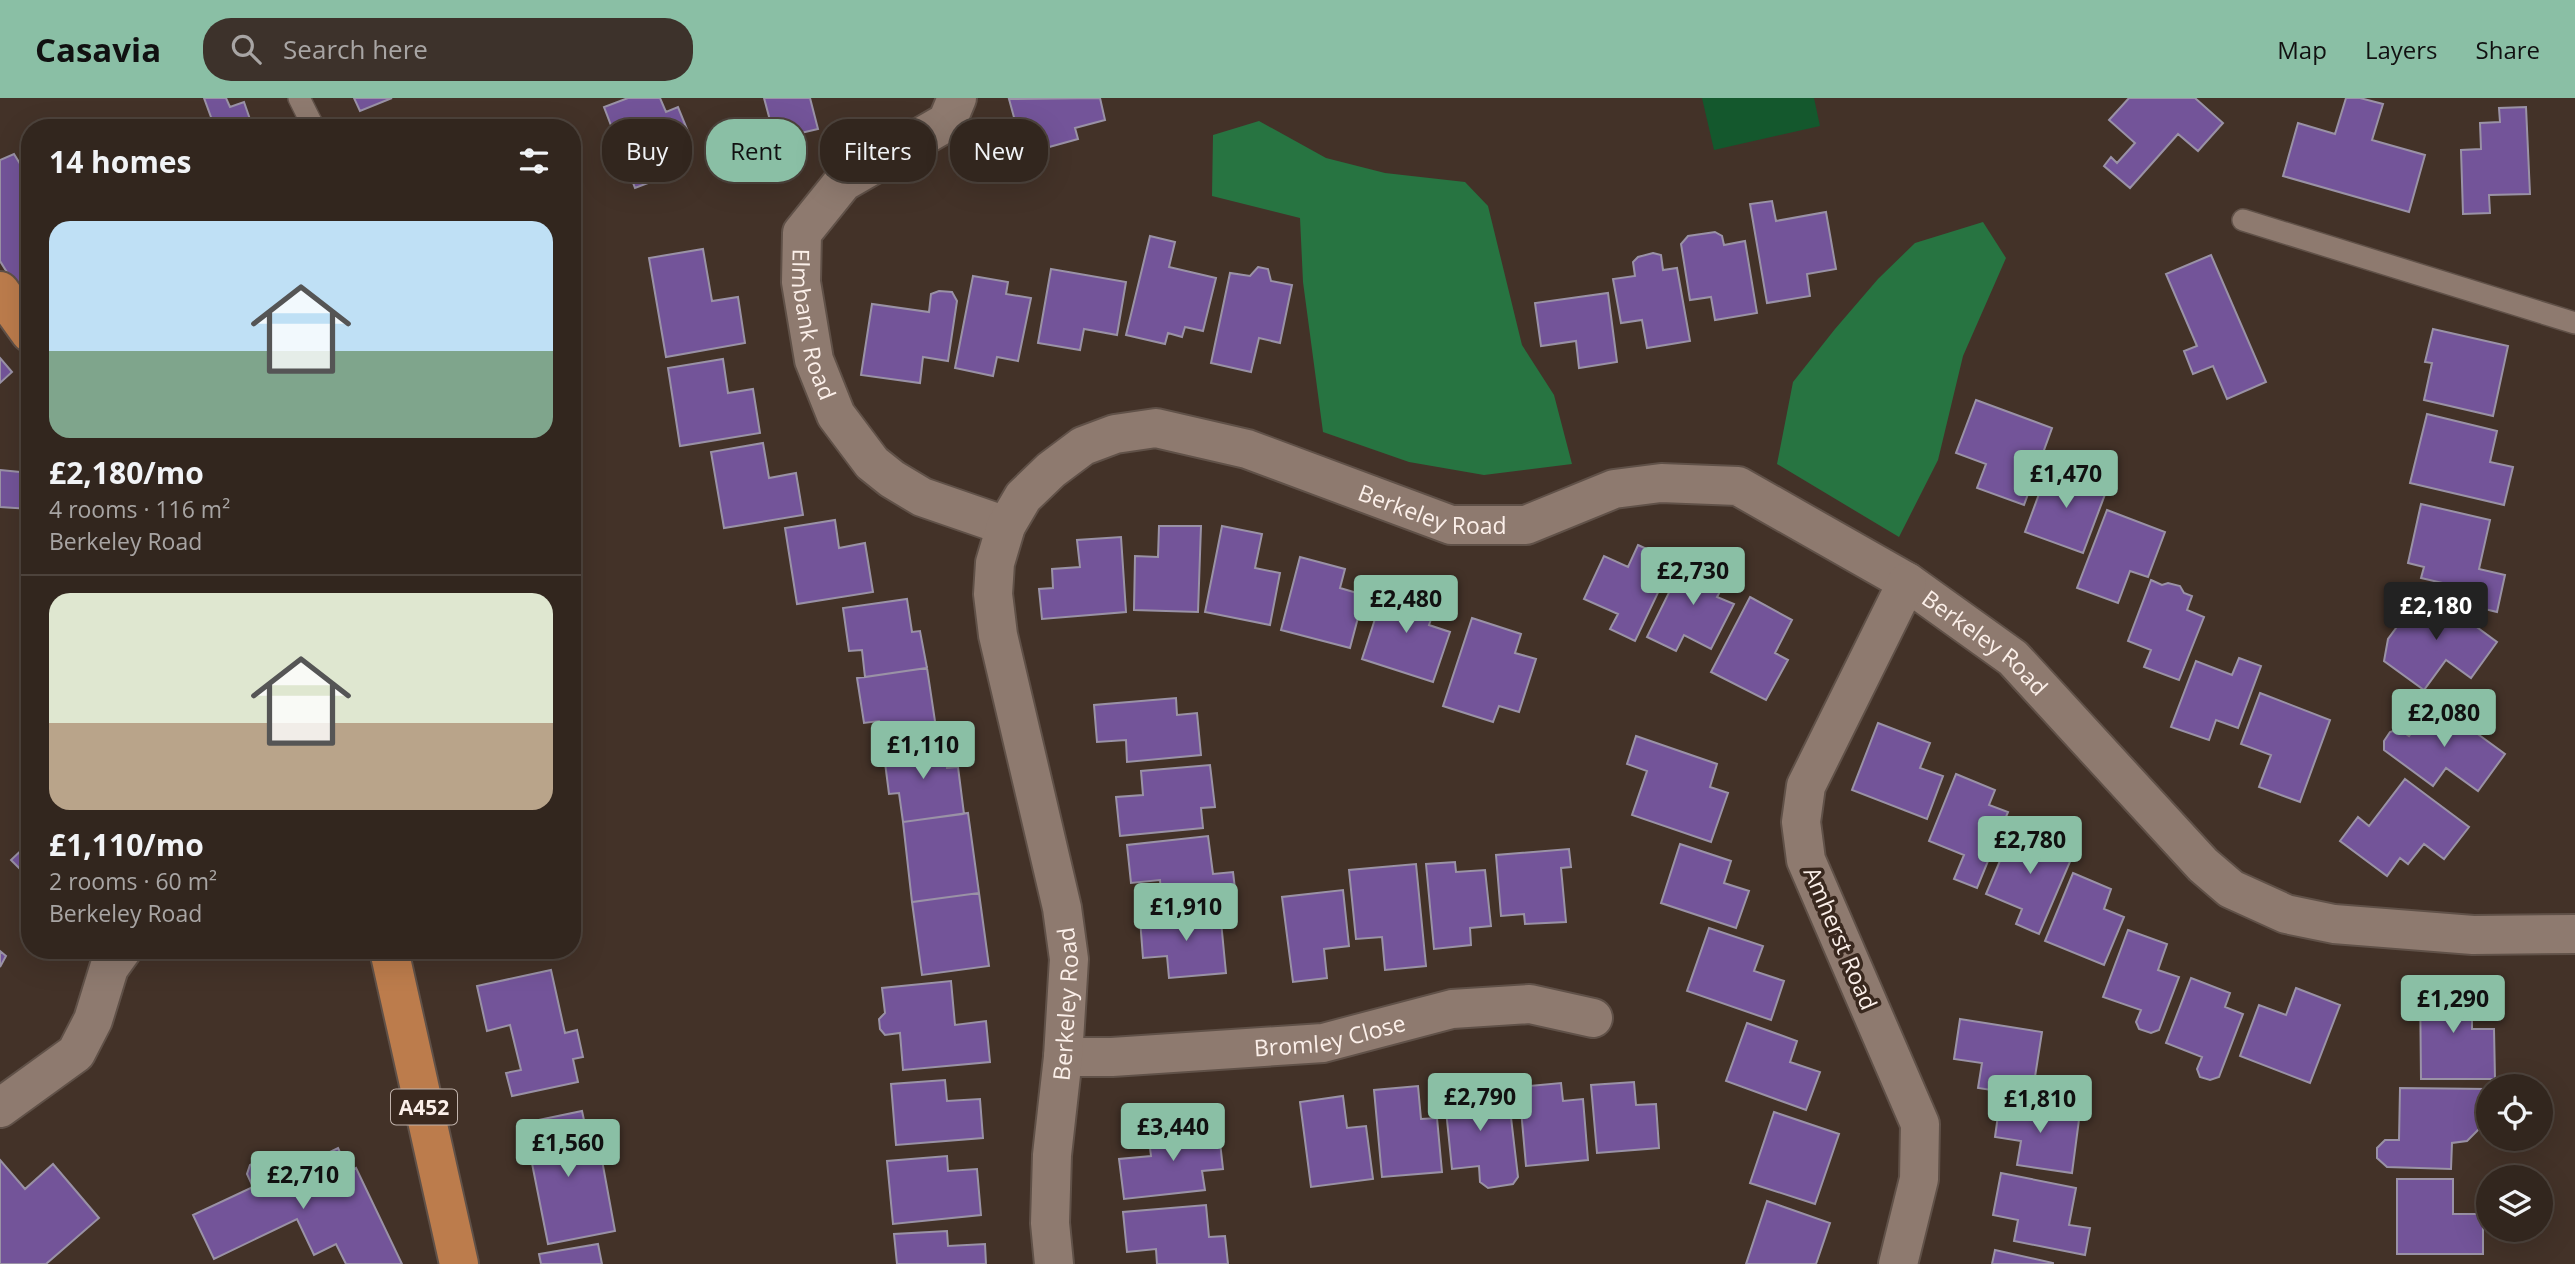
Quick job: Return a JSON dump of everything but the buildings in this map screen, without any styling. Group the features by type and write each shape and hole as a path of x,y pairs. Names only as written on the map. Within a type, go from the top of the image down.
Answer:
{"main road":[{"path":"0,291 21,320"},
{"name":"A452","path":"391,959 459,1264"}],"street":[{"name":"Elmbank Road","path":"957,98 947,122 843,182 802,233 801,282 818,371 836,415 872,463 892,479 922,496 1006,526"},
{"name":"Berkeley Road","path":"1054,1264 1050,1223 1051,1182 1069,959 1062,908 998,635 995,563 1006,526 1023,497 1051,470 1083,446 1115,434 1156,428 1247,449 1451,525 1525,525 1614,489 1661,483 1738,486 1907,582 2013,658 2203,865 2231,890 2286,914 2334,925 2473,935 2575,934"},
{"name":"Amherst Road","path":"1898,1264 1919,1179 1920,1124 1806,860 1801,822 1806,786 1907,582"},
{"path":"0,1108 76,1054 93,1020 109,968 116,959"},
{"name":"Bromley Close","path":"1063,1057 1112,1057 1323,1042 1452,1009 1530,1004 1592,1018"}],"lane":[{"path":"299,98 310,119"},
{"path":"2243,220 2575,323"}],"green space":[{"path":"1702,98 1814,98 1820,126 1714,150"},
{"path":"1259,121 1326,158 1385,173 1465,182 1488,206 1522,345 1554,395 1572,464 1484,475 1409,462 1323,432 1303,282 1300,218 1212,196 1213,135"},
{"path":"1983,222 2006,258 1963,356 1938,460 1899,537 1777,464 1793,382 1878,279 1915,243"}]}
